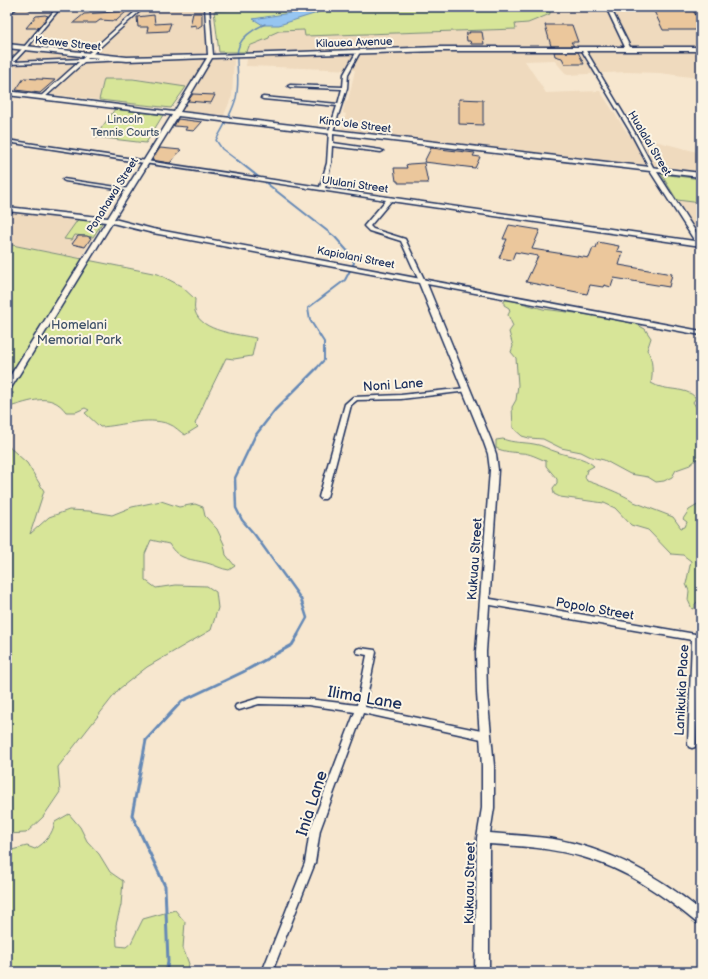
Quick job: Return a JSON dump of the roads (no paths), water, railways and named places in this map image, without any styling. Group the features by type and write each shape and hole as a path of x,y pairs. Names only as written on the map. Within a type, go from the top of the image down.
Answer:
{"main road":[{"path":"30,7 54,10"},
{"path":"79,7 133,7"}],"street":[{"path":"7,14 16,7"},
{"path":"42,97 139,10 140,7"},
{"path":"208,7 211,56"},
{"path":"608,7 628,49"},
{"path":"8,63 25,48 54,10"},
{"name":"Keawe Street","path":"7,46 126,59"},
{"name":"Kilauea Avenue","path":"8,63 81,62 126,59 447,49 701,49"},
{"name":"Hualalai Street","path":"583,49 633,133 652,169 701,244"},
{"path":"322,189 329,163 331,131 345,88 346,74 358,52"},
{"name":"Ponahawai Street","path":"7,388 211,56"},
{"path":"290,86 345,88"},
{"name":"Kinoʻole Street","path":"7,93 219,120 331,131 701,175"},
{"path":"263,98 339,105"},
{"name":"Ululani Street","path":"7,141 251,179 701,244"},
{"path":"330,144 381,151"},
{"path":"65,180 130,190"},
{"name":"Kukuau Street","path":"390,199 367,226 371,230 403,240 422,281 487,440 492,454 494,470 481,652 482,693 488,766 488,808 483,838 482,972"},
{"name":"Kapiolani Street","path":"7,209 110,220 154,232 701,332"},
{"name":"Noni Lane","path":"323,497 348,404 355,398 401,397 466,390"},
{"name":"Popolo Street","path":"485,601 699,638"},
{"name":"Lanikukia Place","path":"692,744 699,638"},
{"name":"Inia Lane","path":"267,972 310,863 315,830 360,709 372,652 360,651"},
{"name":"Ilima Lane","path":"239,707 259,701 308,702 360,709 486,736"},
{"path":"483,838 566,847 608,860 633,870 661,887 701,920"}],"water":[{"path":"303,11 317,13 279,25 263,25 253,19"}],"waterway":[{"path":"313,13 338,7"},
{"path":"238,161 222,149 216,140 225,125 236,98 238,85 237,55 239,47 243,39 251,31 265,24"},
{"path":"237,160 335,237 351,255 354,263 345,280 308,308 310,320 324,342 324,360 316,369"},
{"path":"297,636 307,618 301,599 255,535 242,520 236,508 235,478 255,436 275,410 316,369"},
{"path":"166,972 168,962 165,886 132,815 146,740 182,701 243,672 292,645 298,635"}],"park label":[{"name":"Lincoln Tennis Courts","path":"125,125"},
{"name":"Homelani Memorial Park","path":"79,332"}]}
